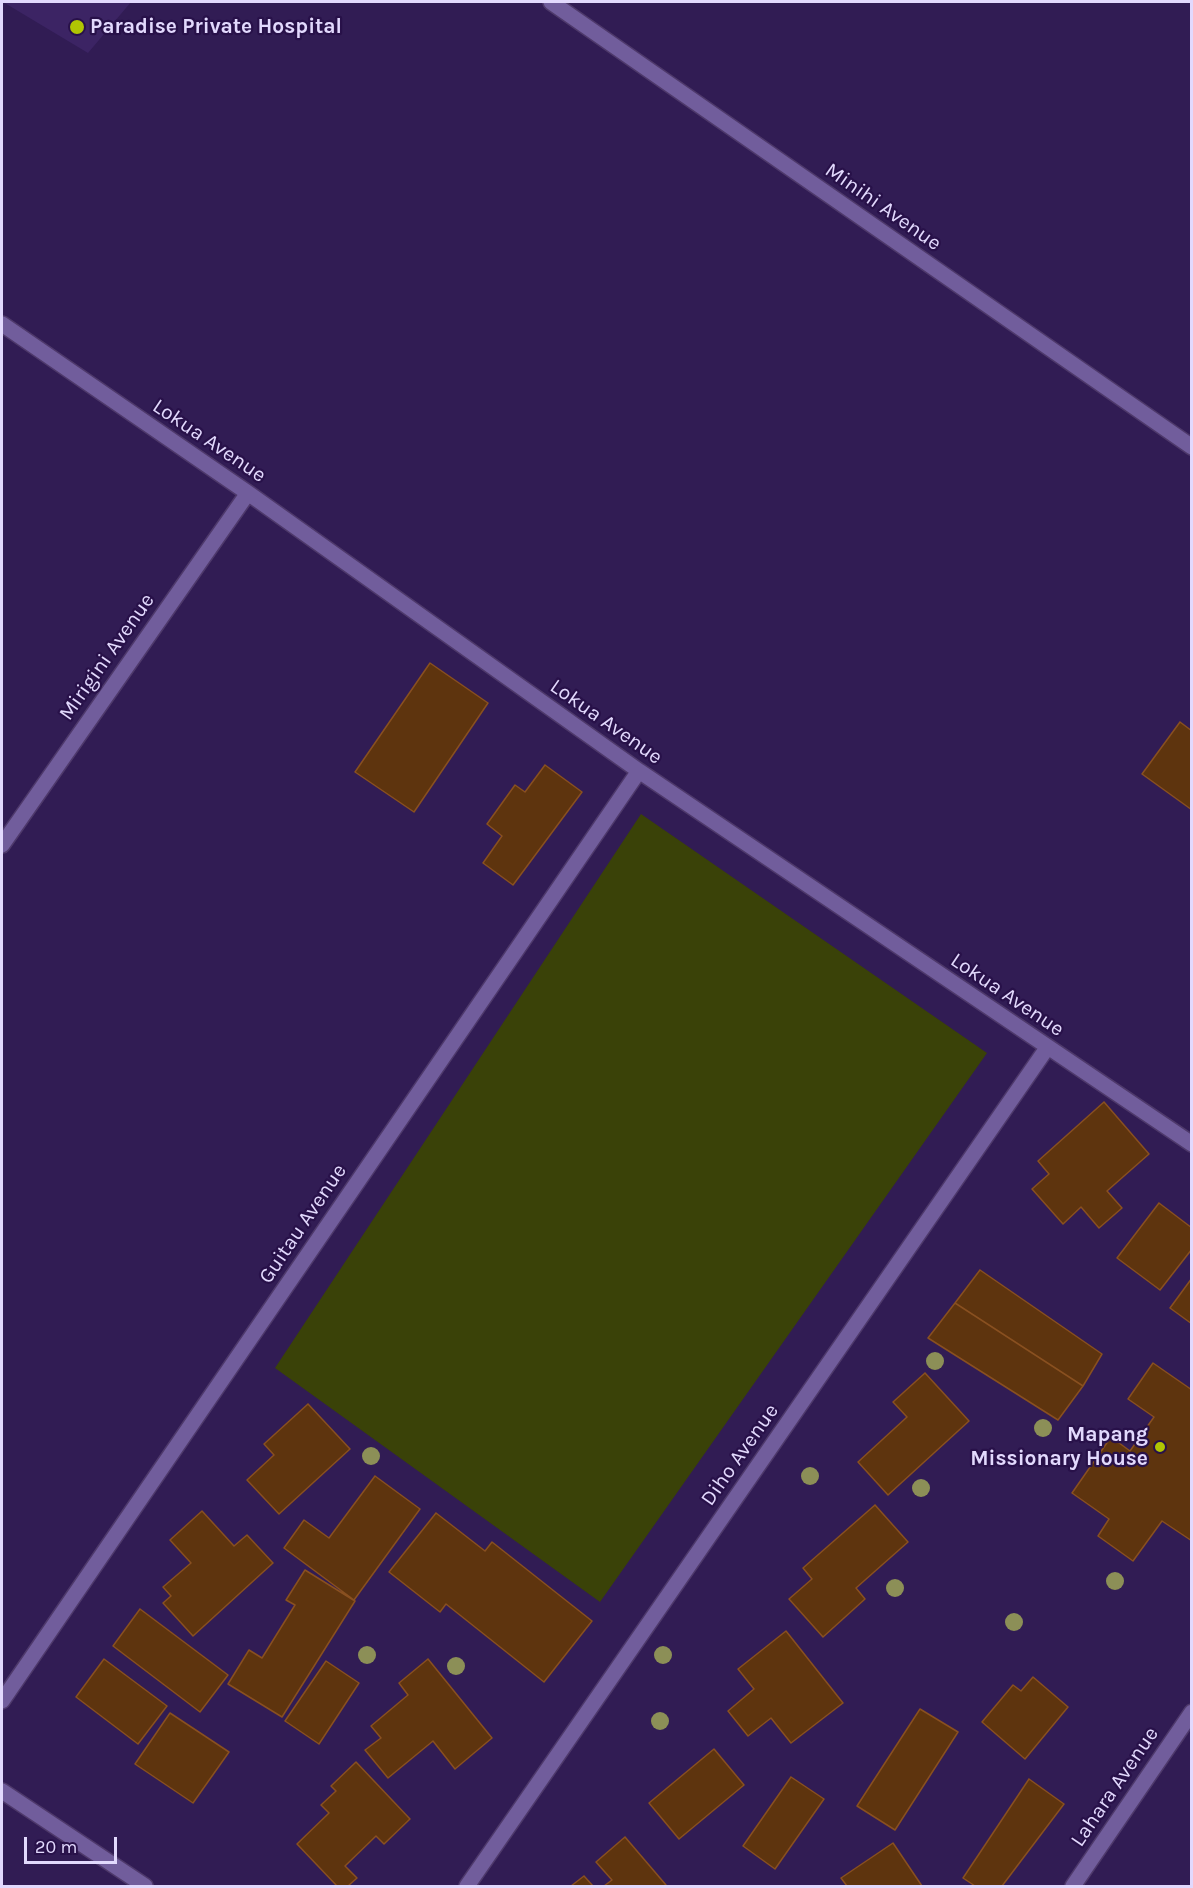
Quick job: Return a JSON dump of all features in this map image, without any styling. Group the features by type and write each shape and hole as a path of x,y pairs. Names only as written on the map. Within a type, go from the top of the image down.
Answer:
{"street":[{"name":"Minihi Avenue","path":"551,2 1191,447"},
{"name":"Lokua Avenue","path":"2,324 248,493 639,771 1191,1144"},
{"name":"Mirigini Avenue","path":"2,845 248,493"},
{"name":"Guitau Avenue","path":"2,1701 639,771"},
{"name":"Diho Avenue","path":"467,1887 1047,1048"},
{"name":"Lahara Avenue","path":"1073,1887 1191,1712"},
{"path":"2,1791 145,1887"}],"shaded area":[{"name":"Paradise Private Hospital","path":"3,2 131,2 88,53"}],"green space":[{"path":"641,814 987,1053 600,1602 275,1368"}],"building":[{"path":"430,663 488,703 414,812 355,772"},
{"path":"1180,722 1192,731 1192,810 1142,774"},
{"path":"545,765 582,792 513,885 483,863 502,836 487,824 515,785 525,792"},
{"path":"1104,1102 1149,1154 1107,1191 1122,1208 1099,1228 1081,1207 1063,1224 1032,1189 1049,1174 1038,1161"},
{"path":"1159,1203 1192,1228 1192,1249 1160,1290 1117,1258"},
{"path":"980,1270 1102,1354 1083,1386 955,1303"},
{"path":"1192,1278 1192,1324 1170,1308"},
{"path":"955,1303 1083,1386 1058,1420 928,1338"},
{"path":"1153,1363 1192,1390 1192,1541 1162,1521 1133,1561 1098,1536 1109,1519 1072,1493 1111,1437 1130,1451 1154,1417 1128,1399"},
{"path":"925,1373 969,1421 888,1495 858,1462 907,1417 893,1402"},
{"path":"308,1404 350,1449 279,1514 247,1480 274,1455 264,1444"},
{"path":"375,1476 420,1509 354,1600 284,1548 304,1520 329,1538"},
{"path":"875,1505 908,1542 856,1588 865,1599 823,1637 789,1599 812,1579 803,1568"},
{"path":"202,1511 234,1546 247,1535 273,1563 193,1636 163,1603 171,1596 163,1587 191,1563 170,1540"},
{"path":"436,1513 485,1551 492,1542 592,1621 544,1682 446,1604 440,1612 389,1572"},
{"path":"305,1570 355,1601 282,1717 228,1684 249,1650 262,1658 295,1605 286,1600"},
{"path":"140,1609 228,1675 200,1712 113,1646"},
{"path":"786,1631 843,1703 791,1743 771,1718 748,1736 728,1711 754,1689 738,1669"},
{"path":"104,1659 167,1706 138,1744 76,1697"},
{"path":"428,1659 492,1738 455,1769 433,1741 388,1778 365,1750 381,1738 371,1726 408,1695 399,1683"},
{"path":"326,1661 359,1683 319,1744 285,1721"},
{"path":"1033,1677 1068,1707 1025,1759 982,1722 1013,1685 1021,1691"},
{"path":"920,1709 958,1732 895,1830 857,1806"},
{"path":"170,1713 229,1752 193,1803 135,1764"},
{"path":"714,1749 744,1785 679,1839 649,1803"},
{"path":"356,1762 410,1819 384,1844 376,1836 345,1866 357,1878 348,1886 337,1886 297,1844 329,1813 321,1805 336,1791 331,1786"},
{"path":"791,1777 824,1799 775,1869 743,1846"},
{"path":"1029,1779 1064,1804 1002,1886 975,1886 963,1878"},
{"path":"625,1837 666,1885 604,1886 612,1880 596,1862"},
{"path":"893,1843 922,1886 847,1886 841,1878"},
{"path":"584,1876 593,1886 571,1886"}],"place":[{"name":"Paradise Private Hospital","path":"77,27"},
{"name":"Mapang Missionary House","path":"1160,1447"}]}
